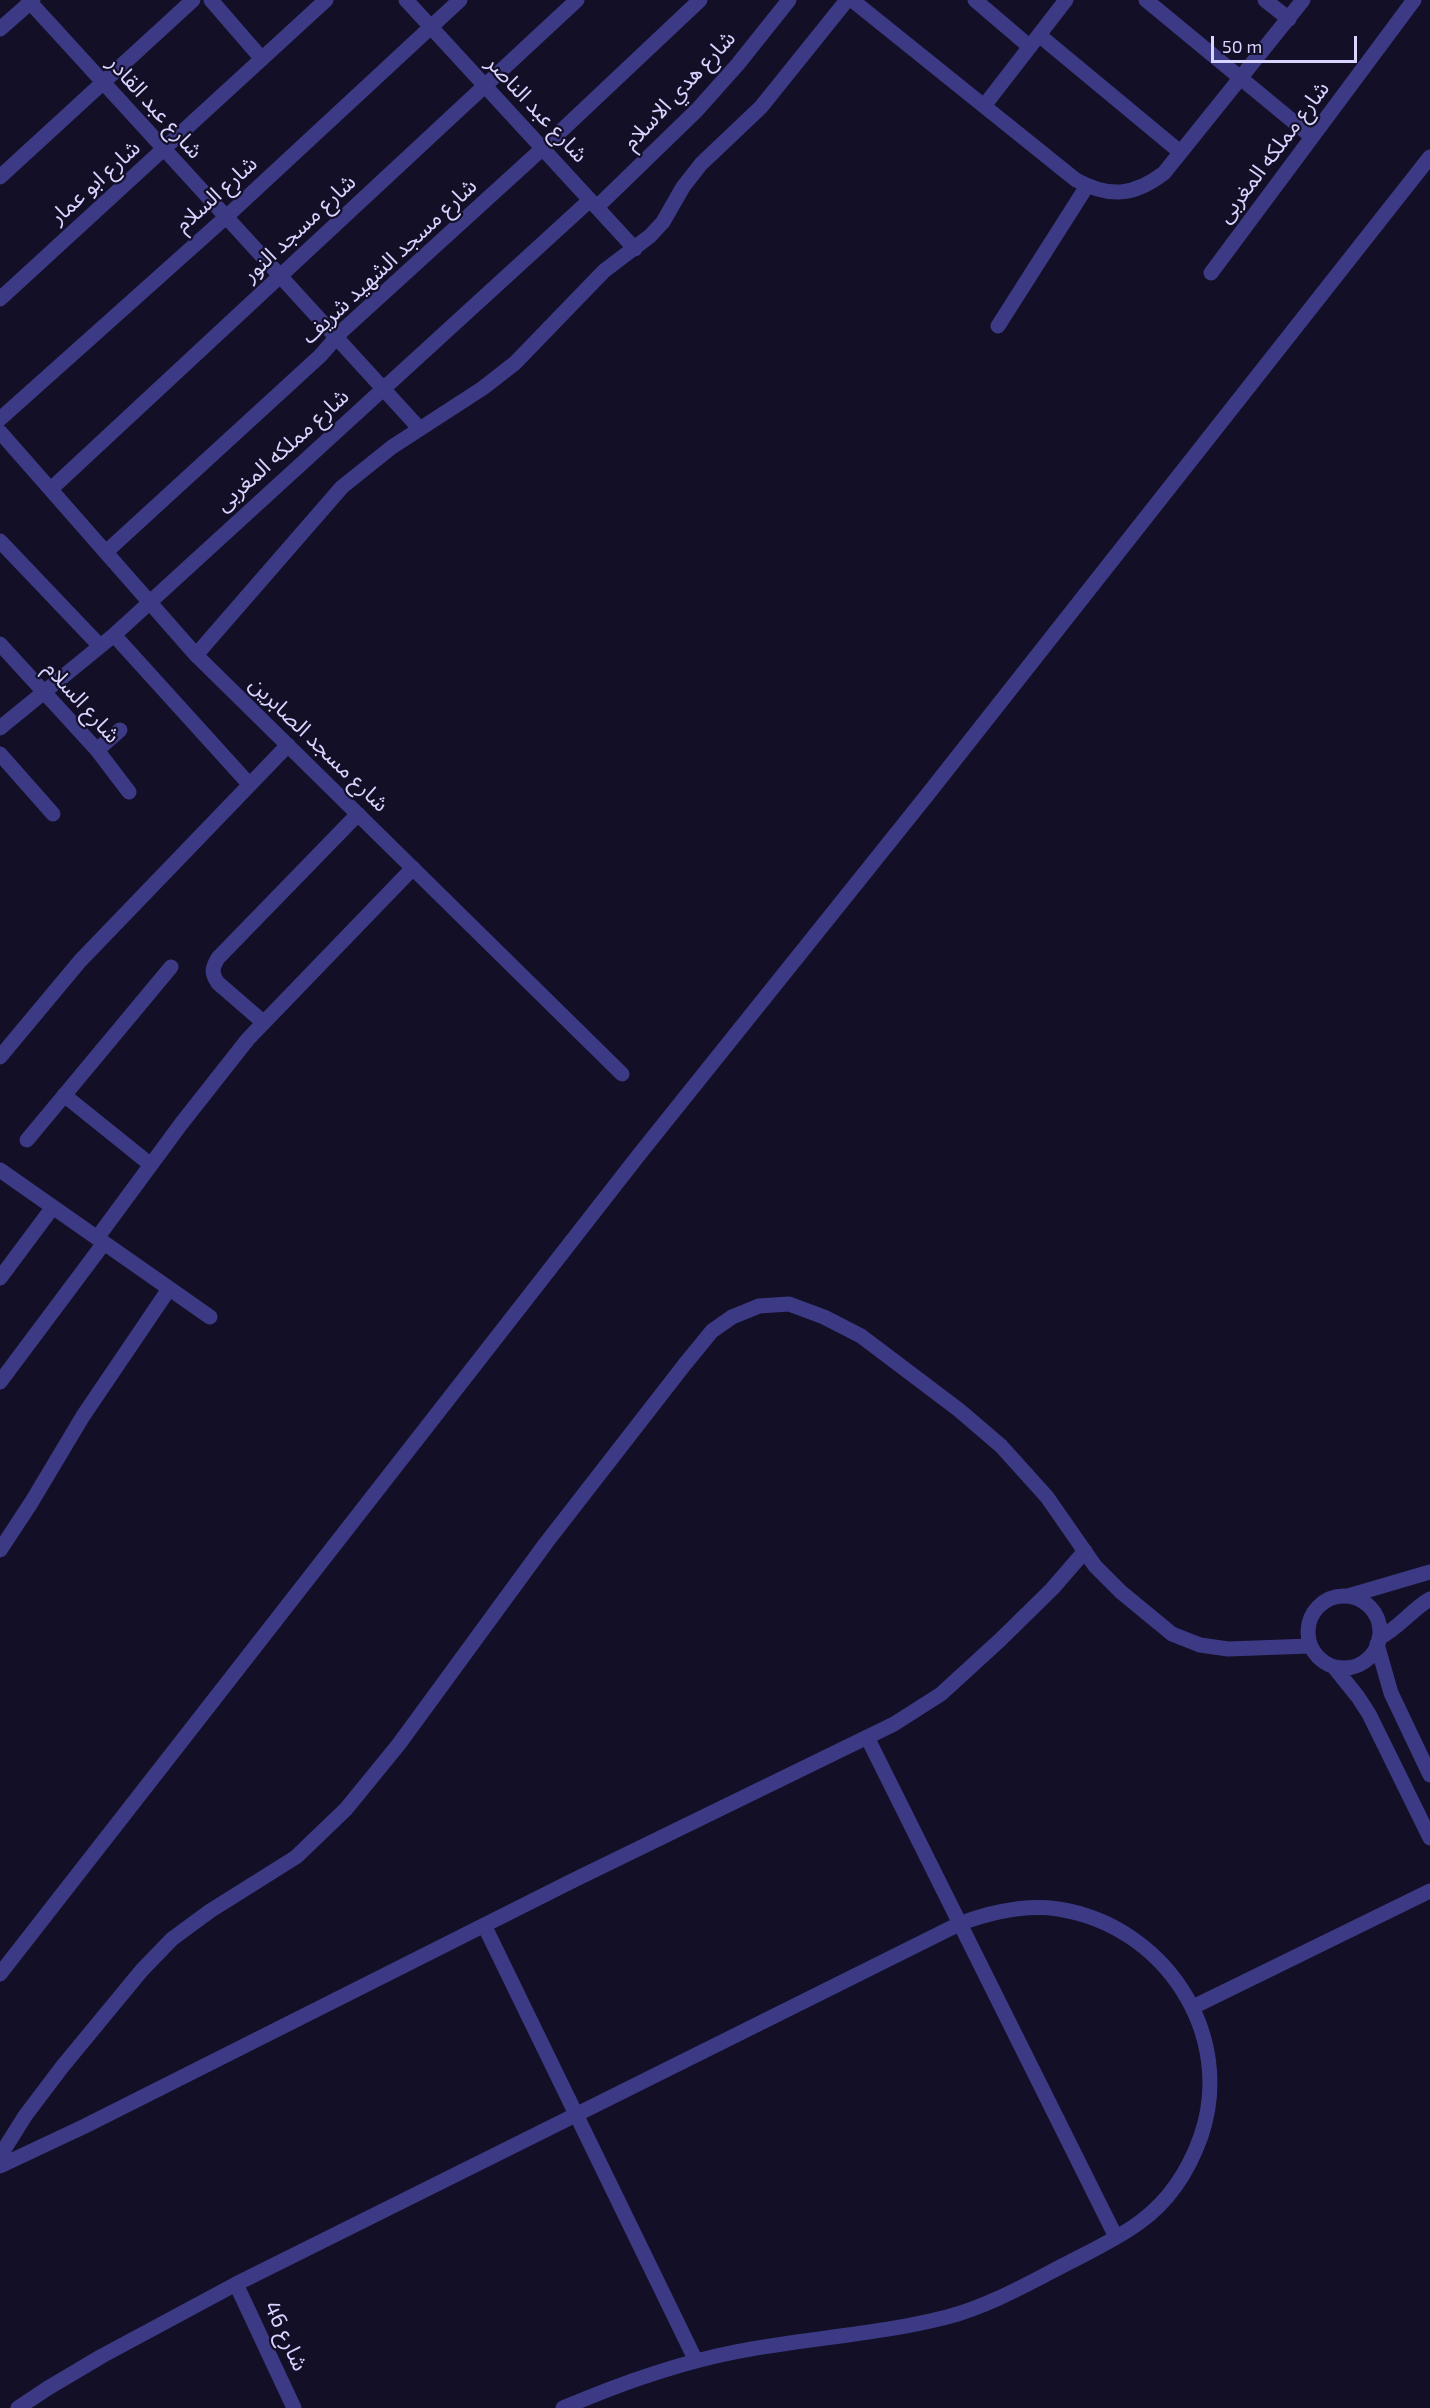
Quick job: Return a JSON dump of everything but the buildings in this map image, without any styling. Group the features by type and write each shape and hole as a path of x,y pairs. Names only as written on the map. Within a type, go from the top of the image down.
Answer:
{"street":[{"path":"0,177 193,0"},
{"path":"211,0 262,59"},
{"name":"شارع ابو عمار","path":"0,299 326,0"},
{"name":"شارع عبد الناصر","path":"406,0 635,249"},
{"name":"شارع السلام","path":"0,419 225,217 460,0"},
{"name":"شارع مسجد النور","path":"51,489 578,0"},
{"name":"شارع مسجد الشهيد شريف","path":"106,552 700,0"},
{"name":"شارع هدي الاسلام","path":"593,203 711,95 789,0"},
{"path":"196,655 342,487 368,465 483,388 515,363 604,271 619,258 635,249 663,222 683,187 701,164 761,107 847,0"},
{"path":"852,0 1076,180 1087,186 1112,193 1131,191 1149,184 1164,172 1303,0"},
{"path":"975,0 1034,41 1180,152"},
{"path":"984,106 1066,0"},
{"path":"1146,0 1312,137"},
{"path":"1265,0 1289,19"},
{"name":"شارع مملكه المغربى","path":"1210,273 1414,0"},
{"path":"0,29 30,1"},
{"name":"شارع عبد القادر","path":"30,1 420,429"},
{"path":"0,1974 638,1156 928,794 1430,158"},
{"path":"998,326 1087,186"},
{"name":"شارع مملكه المغربى","path":"0,728 114,635 383,389 593,203"},
{"name":"شارع مسجد الصابرين","path":"0,432 196,655 622,1074"},
{"path":"0,541 100,646"},
{"path":"114,635 249,784"},
{"name":"شارع السلام","path":"0,644 97,750 129,792"},
{"path":"97,750 120,730"},
{"path":"0,1057 80,961 288,745"},
{"path":"0,754 53,813"},
{"path":"263,1022 218,983 213,976 212,967 218,958 358,814"},
{"path":"0,1382 208,1088 263,1022 412,867"},
{"path":"27,1140 171,967"},
{"path":"64,1095 152,1165"},
{"path":"0,1170 210,1317"},
{"path":"0,1278 53,1207"},
{"path":"0,1550 83,1416 169,1289"},
{"path":"0,2156 25,2116 62,2067 142,1970 172,1939 210,1911 296,1857 346,1809 399,1744 546,1543 712,1331 732,1317 759,1306 789,1304 824,1317 861,1336 959,1410 1001,1446 1047,1497 1095,1566 1121,1592 1172,1634 1200,1645 1228,1649 1310,1646"},
{"path":"0,2166 85,2127 484,1925 894,1724 941,1694 1008,1633 1085,1551"},
{"path":"1430,1572 1327,1600 1312,1615 1308,1636 1310,1646 1316,1655 1334,1667 1369,1714 1430,1838"},
{"path":"1348,1596 1358,1599 1373,1610 1377,1619 1378,1641 1391,1693 1430,1775"},
{"path":"1334,1667 1344,1668 1365,1661 1378,1641 1430,1599"},
{"path":"867,1737 1116,2237"},
{"path":"1193,2007 1430,1891"},
{"path":"18,2408 102,2356 236,2284 959,1924 982,1915 1024,1908 1057,1909 1082,1914 1128,1934 1148,1948 1181,1986 1193,2007 1204,2035 1209,2064 1210,2094 1205,2123 1196,2152 1182,2178 1170,2194 1141,2221 1116,2237 1016,2290 984,2305 949,2317 892,2329 792,2342 696,2361 622,2382 563,2408"},
{"path":"484,1925 578,2114 696,2361"},
{"name":"شارع 46","path":"236,2284 294,2408"}]}
